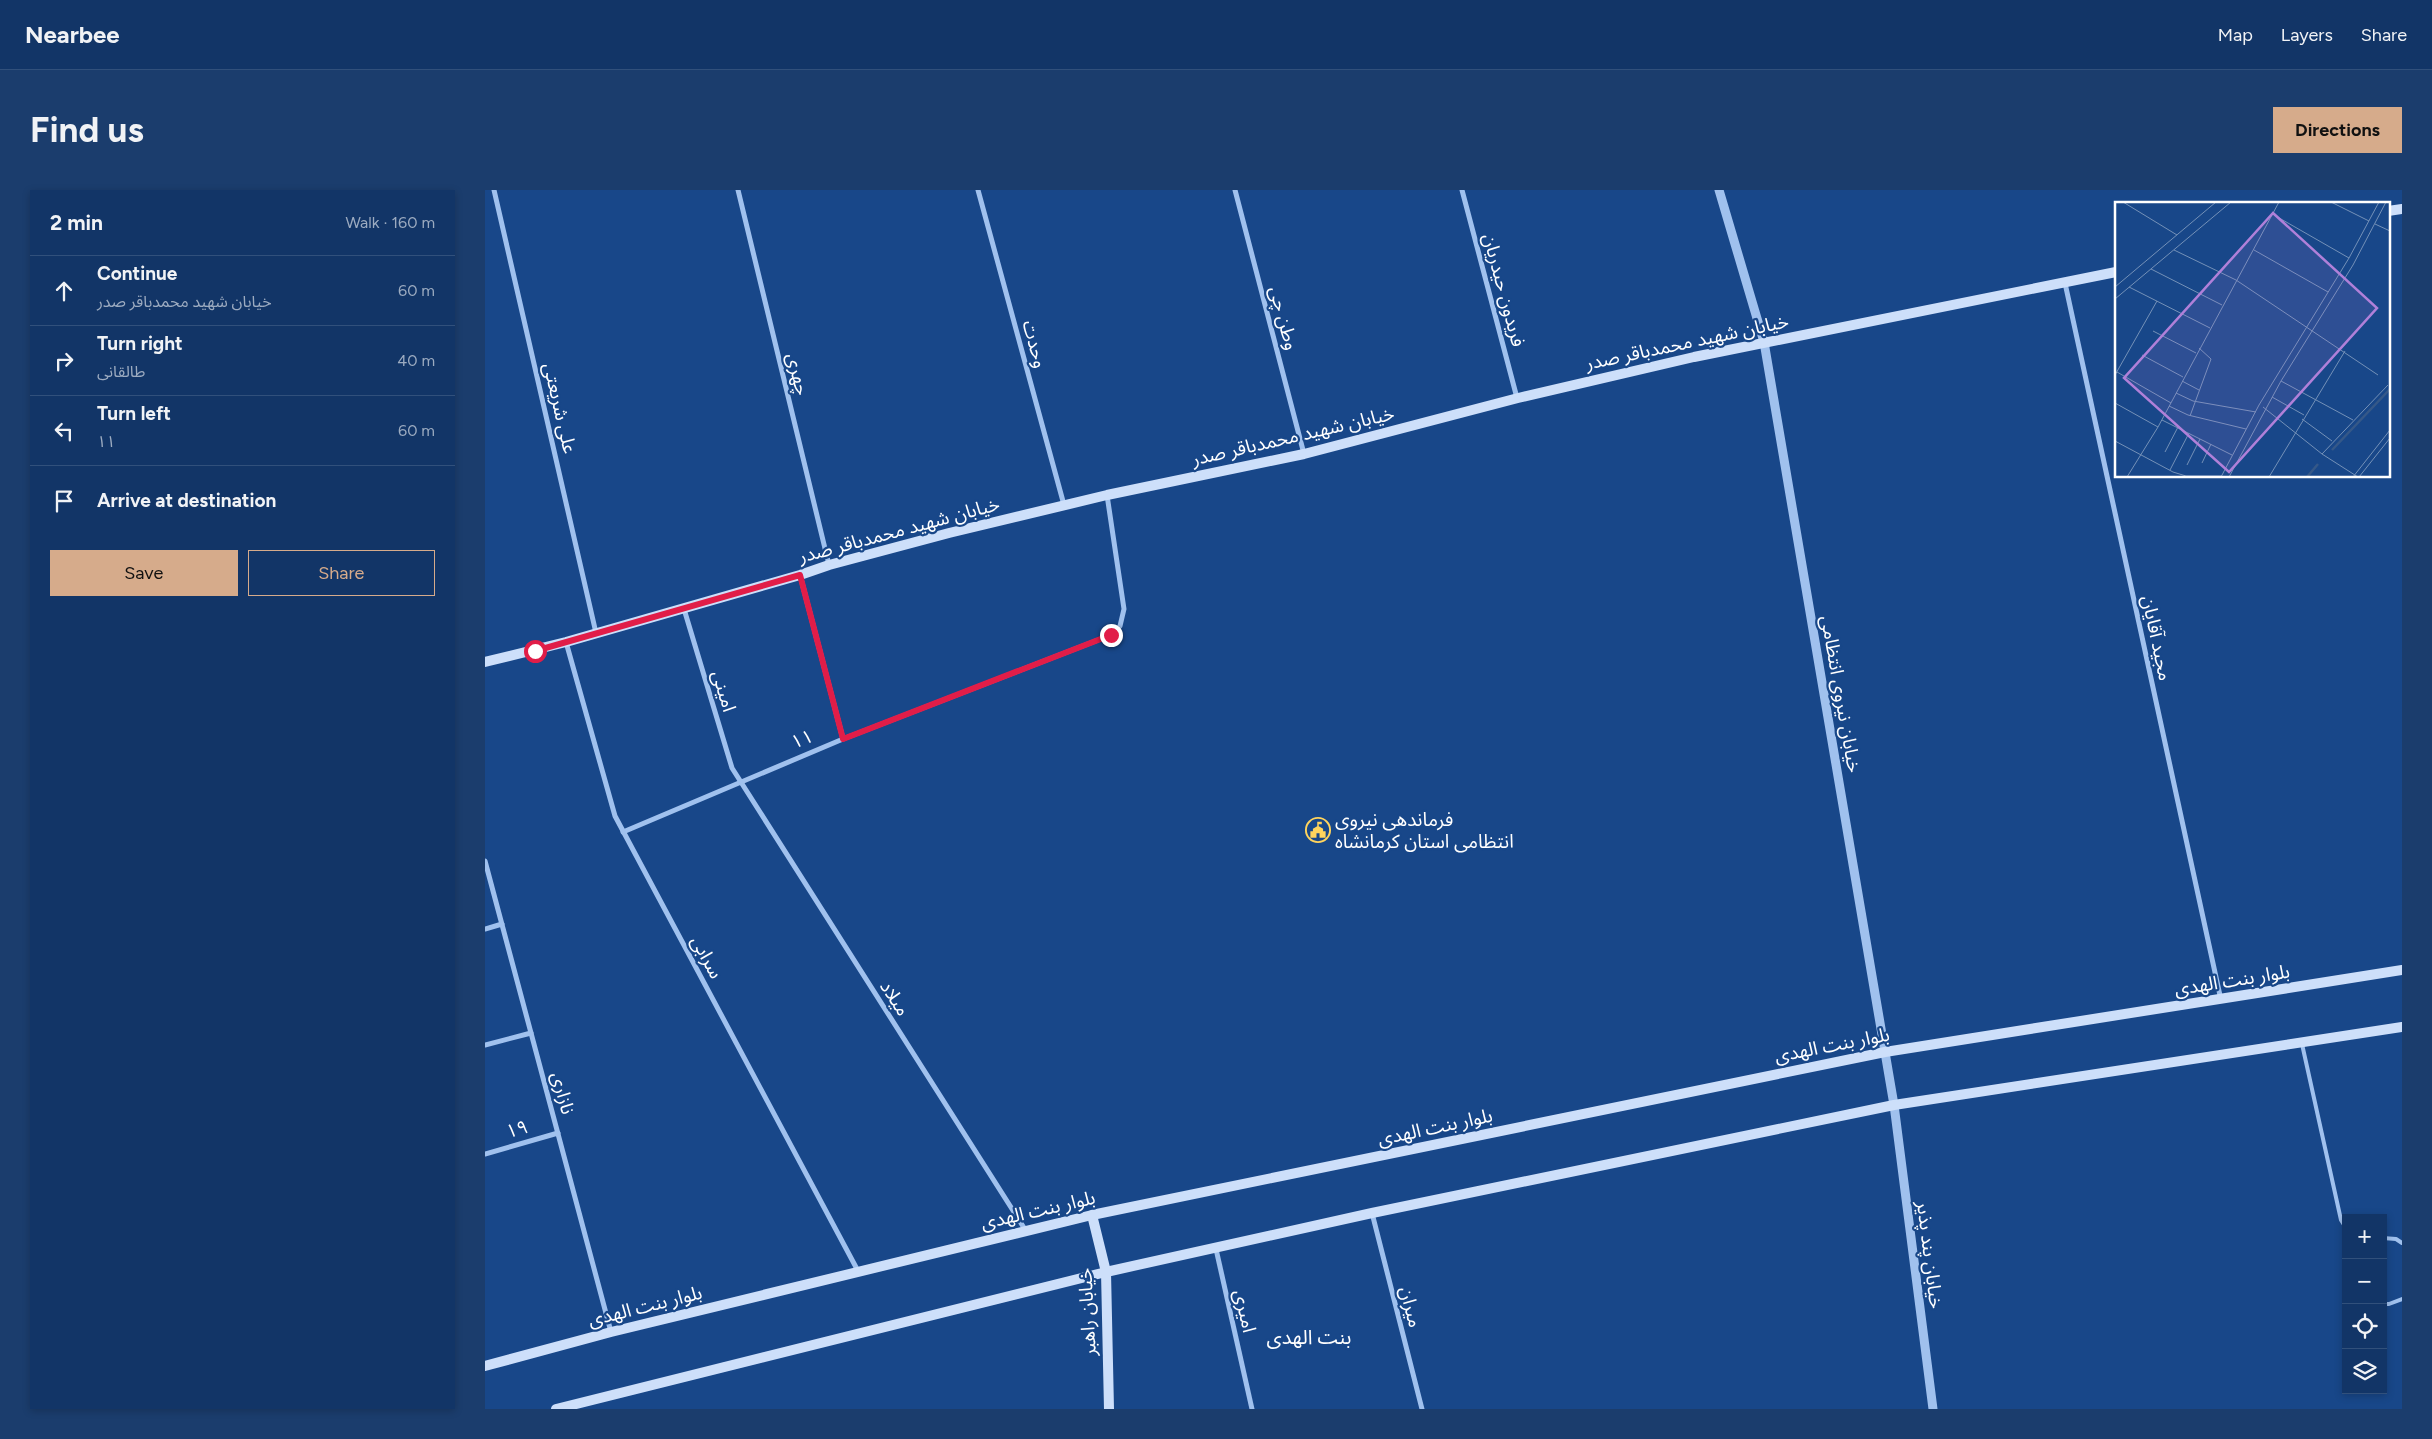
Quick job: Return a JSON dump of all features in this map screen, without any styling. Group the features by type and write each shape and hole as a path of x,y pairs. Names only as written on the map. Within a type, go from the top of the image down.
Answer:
{"main road":[{"name":"خیابان شهید محمدباقر صدر","path":"485,662 597,633 829,565 1064,505 1304,454 1517,398 1764,342 2115,272"},
{"name":"بلوار بنت الهدی","path":"485,1366 611,1332 1092,1215 1885,1052 2402,970"},
{"path":"556,1409 1106,1272 1372,1213 1894,1105 2402,1026"},
{"name":"خیابان راهبر","path":"1092,1215 1106,1272 1109,1409"}],"street":[{"name":"علی شریعتی","path":"494,190 597,633"},
{"name":"چهری","path":"738,190 829,565"},
{"name":"وحدت","path":"977,190 1064,505"},
{"name":"وطن چی","path":"1235,190 1304,454"},
{"name":"فریدون حیدریان","path":"1462,190 1517,398"},
{"name":"خیابان نیروی انتظامی","path":"1719,190 1764,342 1894,1105"},
{"name":"مجید آقایان","path":"2065,283 2221,1000"},
{"name":"۱۱","path":"623,832 739,781 843,739 1111,635 1119,626 1124,609 1107,496"},
{"path":"800,575 843,739"},
{"name":"امینی","path":"684,608 732,768 739,781"},
{"name":"سرابی","path":"565,642 615,816 858,1271"},
{"name":"میلاد","path":"739,781 1026,1231"},
{"name":"نازاری","path":"485,861 611,1332"},
{"path":"485,929 502,924"},
{"path":"485,1045 531,1033"},
{"name":"خیابان پند پذیر","path":"1894,1105 1933,1409"},
{"name":"۱۹","path":"485,1154 558,1133"},
{"name":"میران","path":"1372,1213 1422,1409"},
{"name":"امیری","path":"1216,1249 1252,1409"}],"lane":[{"path":"2302,1042 2342,1222"},
{"path":"2387,1238 2396,1239 2402,1243"},
{"path":"2387,1303 2401,1300 2402,1306"}],"place":[{"name":"فرماندهی نیروی انتظامی استان کرمانشاه","path":"1318,830"}],"district":[{"name":"بنت الهدی","path":"1309,1337"}],"route":[{"path":"535,651 800,575 843,739 1111,635"}]}
